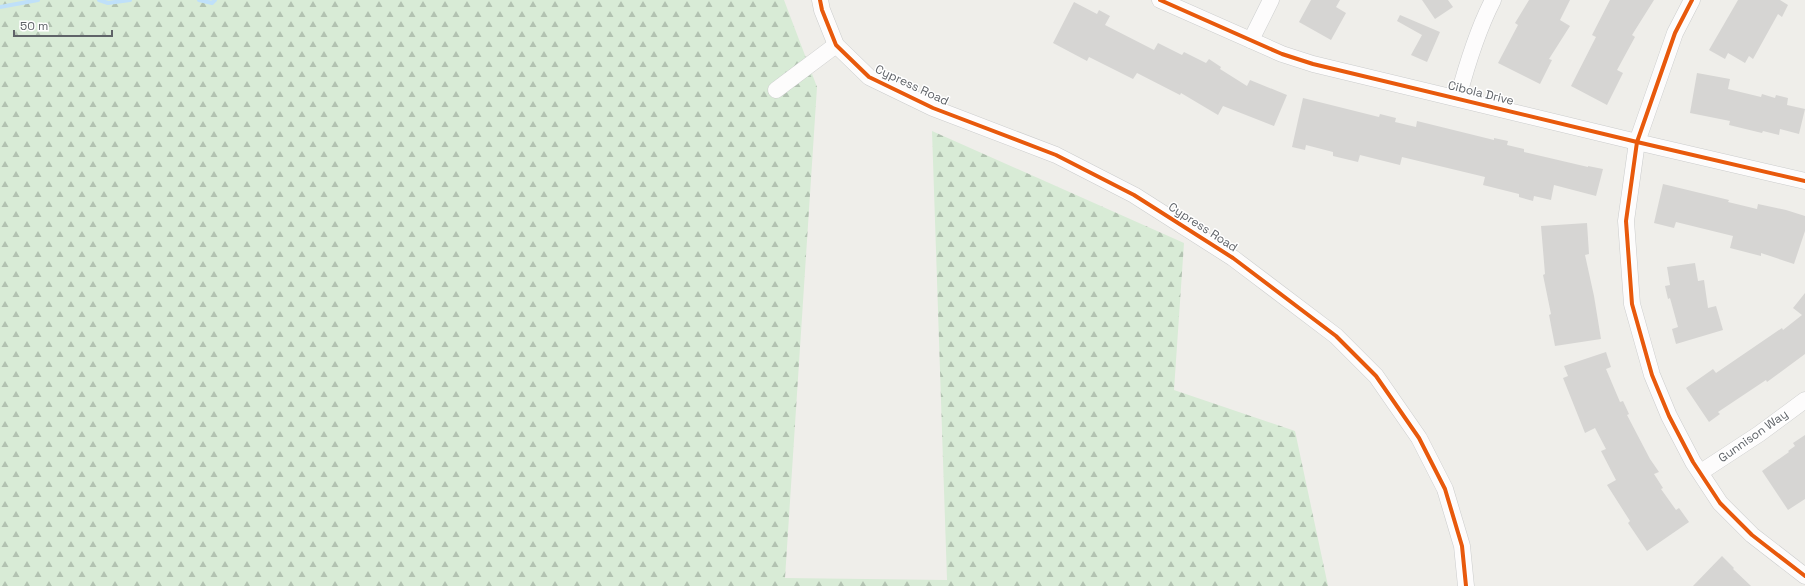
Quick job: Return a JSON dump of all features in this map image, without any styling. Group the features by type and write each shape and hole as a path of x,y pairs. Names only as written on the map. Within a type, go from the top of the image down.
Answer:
{"street":[{"name":"Cypress Road","path":"820,0 822,10 836,45 869,77 933,108 1056,155 1134,195 1232,258 1336,336 1376,376 1419,438 1445,489 1462,546 1466,586"},
{"name":"Cibola Drive","path":"1160,0 1282,54 1313,64 1805,181"},
{"path":"1250,40 1271,0"},
{"path":"1458,98 1468,58 1493,0"},
{"path":"1692,0 1675,33 1637,142 1626,221 1632,304 1652,374 1669,416 1693,462 1720,502 1752,535 1805,576"},
{"path":"776,90 836,45"},
{"name":"Gunnison Way","path":"1701,472 1759,434 1805,400"}],"green space":[{"path":"0,0 784,0 817,87 785,578 947,580 932,131 1184,243 1174,390 1295,431 1328,586 0,586"}],"building":[{"path":"1311,0 1340,0 1336,7 1346,13 1331,40 1299,22"},
{"path":"1422,0 1448,0 1453,7 1435,19"},
{"path":"1529,0 1570,0 1560,20 1570,26 1549,59 1552,60 1540,84 1498,63 1518,25 1515,23"},
{"path":"1610,0 1654,0 1632,35 1635,37 1617,70 1623,73 1607,105 1571,86 1596,37 1592,35"},
{"path":"1738,0 1780,0 1788,5 1782,17 1778,14 1753,59 1749,56 1745,63 1728,53 1725,59 1709,50"},
{"path":"1074,2 1097,14 1099,10 1110,16 1105,25 1154,50 1158,43 1182,55 1184,52 1206,63 1209,59 1221,67 1220,69 1247,86 1250,80 1287,95 1274,126 1223,106 1218,115 1181,93 1180,95 1137,73 1133,79 1089,57 1087,61 1053,43"},
{"path":"1400,15 1440,32 1427,62 1411,55 1422,35 1397,21"},
{"path":"1697,73 1730,79 1728,89 1761,97 1762,94 1775,98 1776,95 1788,98 1787,105 1805,109 1799,134 1780,129 1779,135 1763,131 1762,133 1729,125 1730,121 1690,113"},
{"path":"1303,98 1379,117 1380,114 1396,118 1395,122 1416,127 1417,121 1494,140 1494,138 1508,141 1507,145 1524,149 1524,152 1588,167 1603,169 1596,196 1554,185 1551,200 1534,196 1533,201 1519,197 1519,194 1483,185 1485,177 1402,157 1400,165 1360,155 1358,162 1333,156 1333,152 1306,145 1305,150 1292,147"},
{"path":"1663,184 1729,200 1728,202 1757,209 1758,204 1805,216 1805,231 1794,264 1761,253 1761,256 1730,248 1733,236 1676,222 1674,228 1654,223"},
{"path":"1587,223 1589,254 1585,255 1601,339 1555,346 1549,315 1551,314 1543,275 1545,274 1541,226"},
{"path":"1695,263 1698,281 1704,280 1708,308 1716,306 1723,330 1676,344 1672,329 1678,327 1665,286 1670,285 1667,267"},
{"path":"1805,293 1805,354 1767,382 1766,380 1718,412 1720,414 1709,422 1686,388 1713,369 1716,373 1782,328 1783,330 1802,315 1793,308"},
{"path":"1606,352 1611,367 1606,369 1620,402 1623,401 1629,414 1627,415 1650,459 1659,472 1654,474 1663,488 1661,489 1676,510 1679,508 1689,522 1647,551 1628,523 1630,521 1607,485 1616,480 1601,451 1606,449 1595,428 1585,433 1563,378 1568,376 1564,366"},
{"path":"1805,435 1805,499 1788,510 1762,471 1789,452 1788,451 1795,446 1793,443"},
{"path":"1722,556 1751,586 1693,586"}],"waterway":[{"path":"0,7 38,0"},
{"path":"99,0 108,3 130,0"},
{"path":"199,0 212,3 215,0"}],"cycle path":[{"path":"820,0 822,10 836,45 869,77 933,108 1056,155 1134,195 1233,258 1336,336 1376,376 1419,438 1445,489 1462,546 1466,586"},
{"path":"1160,0 1282,54 1313,64 1805,181"},
{"path":"1692,0 1675,33 1637,142 1626,221 1632,304 1652,375 1669,416 1693,462 1720,503 1752,535 1805,576"}]}
